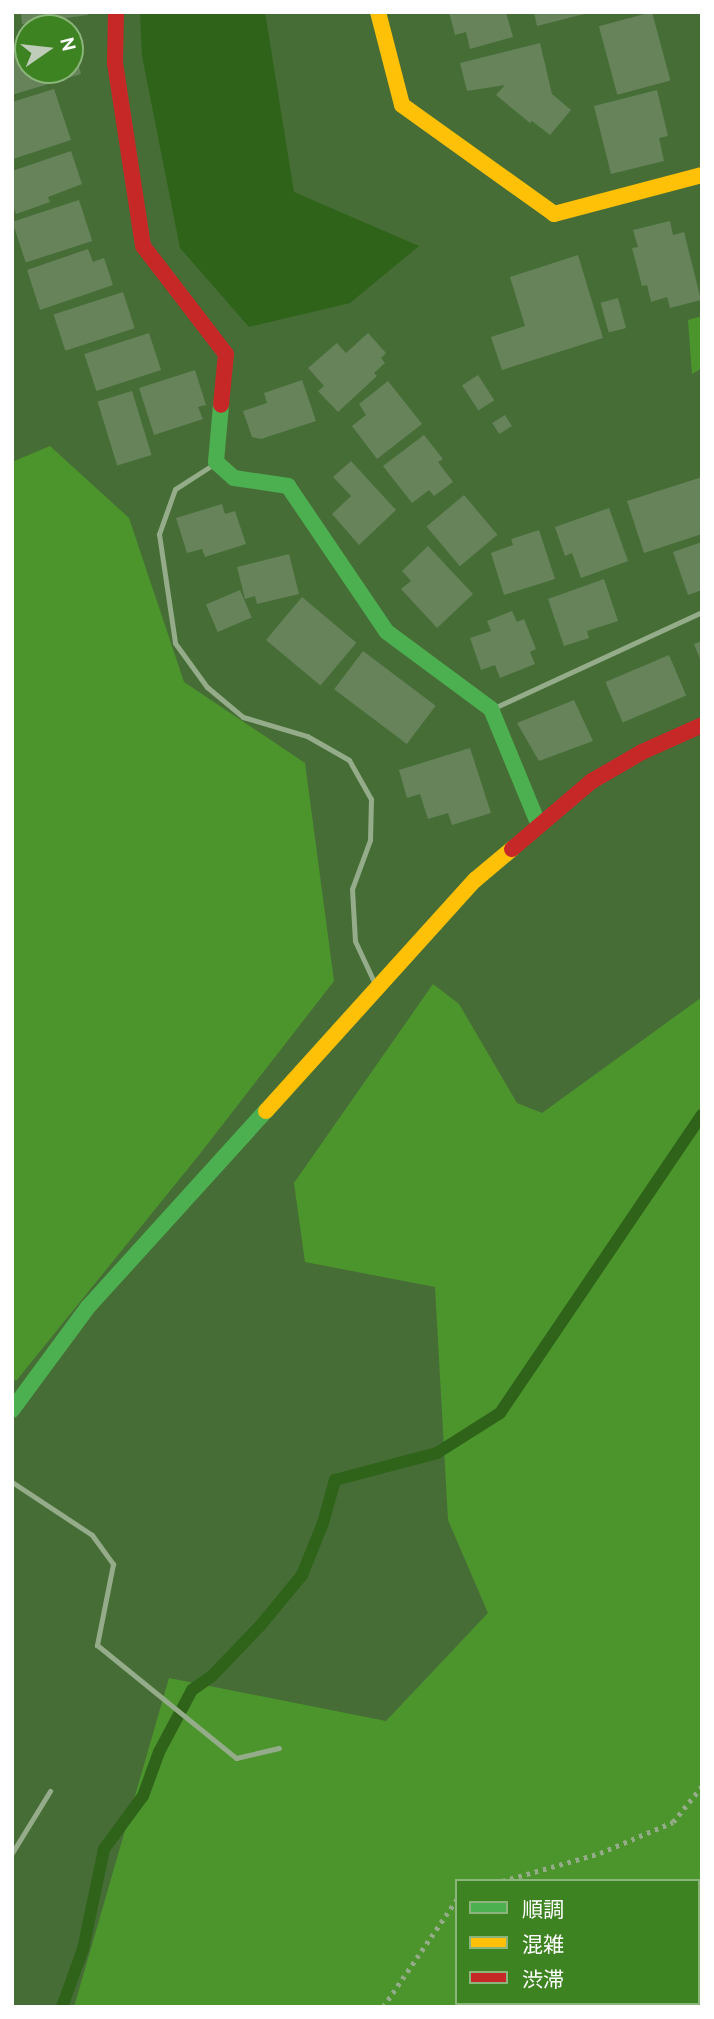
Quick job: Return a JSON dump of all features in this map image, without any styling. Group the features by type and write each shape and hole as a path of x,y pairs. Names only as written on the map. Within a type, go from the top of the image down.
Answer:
{"street":[{"path":"116,12 115,63 143,246 226,354 216,462 234,478 288,486 387,632 491,709 538,823"},
{"path":"377,12 402,105 554,214 702,175"},
{"path":"12,1410 88,1307 475,880 538,823 592,781 642,752 702,725"}],"lane":[{"path":"216,462 175,489 159,534 175,643 207,687 243,717 307,736 349,760 371,799 370,840 352,890 355,941 377,988"},
{"path":"491,709 702,612"},
{"path":"12,1482 92,1535 113,1564 97,1645 236,1758 279,1748"},
{"path":"12,1853 50,1791"}],"path":[{"path":"509,1879 600,1853 673,1822 702,1786"},
{"path":"383,2007 455,1902"}],"shaded area":[{"path":"140,12 265,12 294,192 419,246 350,303 249,327 180,248 142,56"},
{"path":"702,316 702,368 692,374 688,320"},
{"path":"50,446 129,518 184,682 305,763 334,981 199,1155 16,1381 12,1378 12,462"},
{"path":"433,984 459,1004 517,1103 542,1113 702,997 702,2007 74,2007 169,1678 386,1721 488,1613 448,1520 435,1287 305,1262 294,1183"}],"building":[{"path":"88,12 88,15 84,16 21,14"},
{"path":"449,12 506,12 513,37 470,49 466,32 455,35"},
{"path":"534,12 588,12 588,13 537,26"},
{"path":"652,12 670,81 617,95 599,26"},
{"path":"540,43 552,94 571,110 550,135 532,121 530,123 496,95 505,85 467,91 460,63"},
{"path":"12,44 14,84 48,84 12,95"},
{"path":"54,89 71,140 13,159 12,102"},
{"path":"657,90 668,136 659,138 664,161 611,174 594,106"},
{"path":"71,151 82,184 48,197 50,202 16,214 12,203 12,171"},
{"path":"79,200 92,241 26,263 12,222"},
{"path":"670,221 673,235 684,232 701,300 670,308 667,297 651,302 647,285 642,286 632,248 638,247 633,230"},
{"path":"88,249 93,262 104,258 113,285 40,310 27,270"},
{"path":"578,255 603,338 502,370 491,337 525,326 510,277"},
{"path":"123,292 135,328 65,351 54,315"},
{"path":"618,298 626,328 609,333 601,303"},
{"path":"149,333 161,370 96,391 84,354"},
{"path":"368,333 386,353 381,358 385,363 374,373 377,376 338,412 318,391 324,386 308,368 337,343 346,353"},
{"path":"195,370 206,405 198,407 203,419 154,435 139,388"},
{"path":"478,375 494,400 478,411 462,385"},
{"path":"302,380 316,421 261,439 252,437 243,411 267,403 264,393"},
{"path":"388,381 422,424 377,459 352,426 366,415 359,404"},
{"path":"132,391 152,455 117,466 98,402"},
{"path":"505,415 512,426 499,434 492,423"},
{"path":"424,435 443,459 438,462 453,482 434,496 429,490 412,503 383,466"},
{"path":"351,461 396,510 359,545 332,514 351,496 333,477"},
{"path":"702,477 702,534 644,553 627,501"},
{"path":"464,495 497,535 460,566 426,526"},
{"path":"222,504 225,514 235,511 246,544 205,557 202,549 187,553 176,518"},
{"path":"609,508 628,561 581,578 572,553 565,556 555,527"},
{"path":"539,530 555,579 504,595 491,553 513,545 511,539"},
{"path":"702,542 702,590 688,595 673,552"},
{"path":"428,546 473,594 437,628 401,589 411,581 402,571"},
{"path":"289,554 299,594 257,604 255,596 245,599 237,567"},
{"path":"604,579 618,621 587,631 589,638 564,646 548,599"},
{"path":"240,590 252,618 218,632 206,604"},
{"path":"302,597 356,643 320,686 266,640"},
{"path":"512,611 517,622 524,619 536,649 530,652 535,664 500,678 495,665 481,670 470,638 491,631 487,621"},
{"path":"702,641 702,664 694,644"},
{"path":"363,651 436,706 407,744 334,689"},
{"path":"669,655 686,696 623,722 605,682"},
{"path":"574,700 593,741 539,761 517,723"},
{"path":"470,748 491,813 452,825 448,813 428,819 420,794 407,798 399,770"}],"waterway":[{"path":"62,2007 83,1949 104,1849 143,1796 159,1752 192,1690 212,1676 260,1626 302,1575 323,1523 335,1480 437,1453 500,1413 702,1115"}],"traffic: fast":[{"path":"221,405 216,462 234,478 288,486 387,632 491,709 538,823"},
{"path":"12,1410 88,1307 266,1111"}],"traffic: slow":[{"path":"378,12 402,105 554,214 702,175"},
{"path":"266,1111 475,880 512,849"}],"traffic: jam":[{"path":"116,12 115,63 143,246 226,354 221,405"},
{"path":"512,849 592,781 642,752 702,725"}]}
